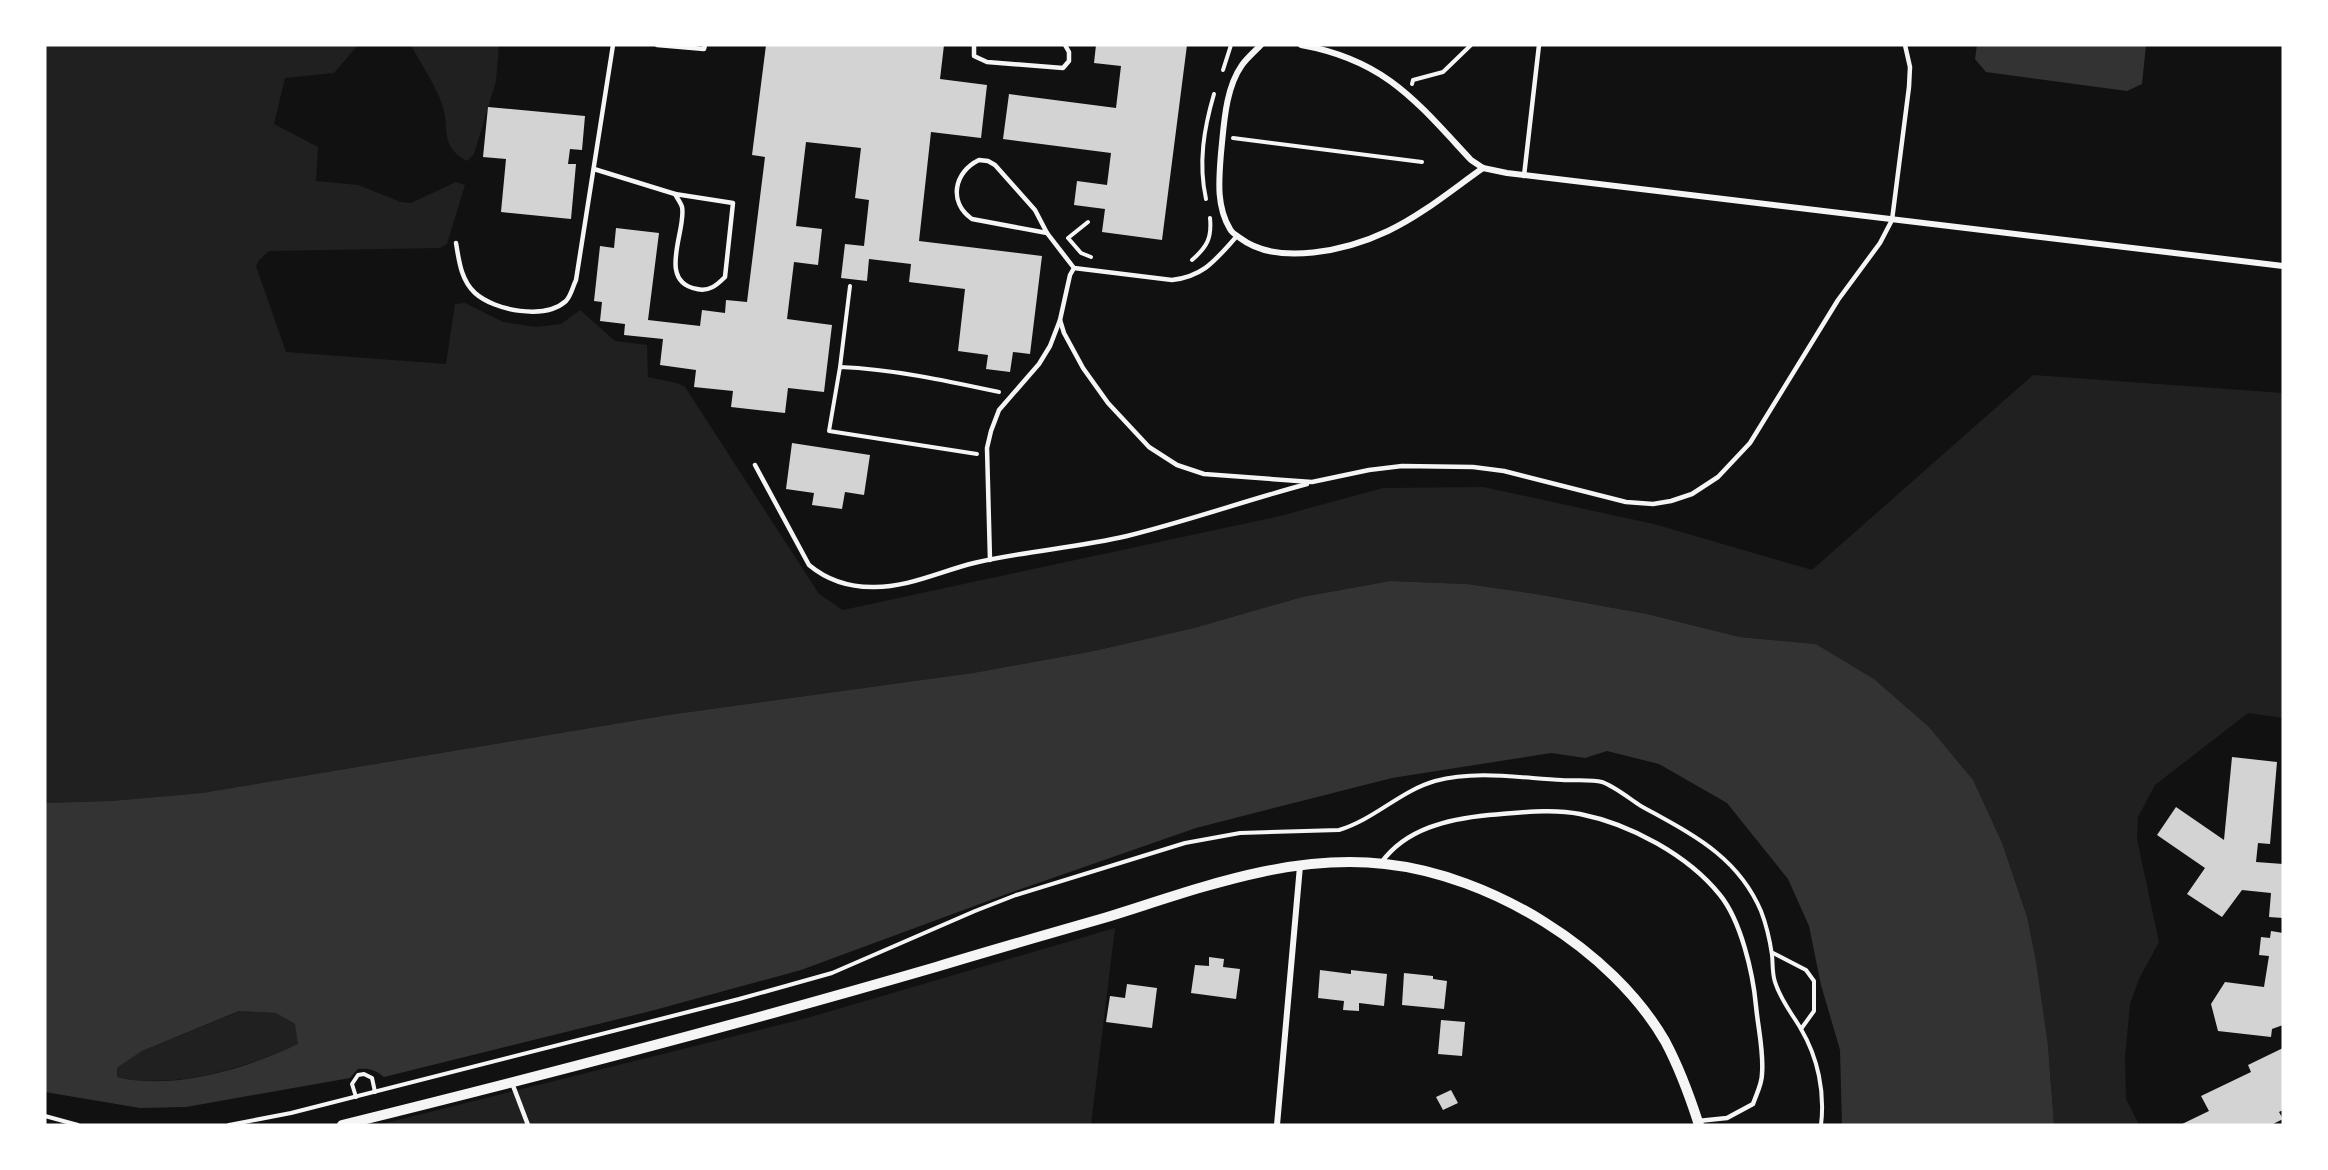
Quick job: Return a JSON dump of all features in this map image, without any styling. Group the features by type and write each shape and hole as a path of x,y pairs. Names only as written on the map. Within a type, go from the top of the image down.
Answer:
{"street":[{"path":"1261,45 1242,66 1230,92 1218,185 1222,211 1231,231 1249,245 1273,252 1307,253 1343,248 1367,241 1406,222 1483,168"},
{"path":"1301,45 1351,59 1381,74 1407,93 1471,160 1483,168 1524,176 2283,266"},
{"path":"342,1125 768,1016 1204,886 1258,873 1346,862 1381,863 1443,875 1486,891 1521,909 1588,951 1638,1005 1664,1040 1683,1080 1699,1123"},
{"path":"1277,1125 1300,866"}],"lane":[{"path":"456,243 462,275 475,293 491,303 510,309 533,312 546,311 568,300 576,280 614,45"},
{"path":"657,45 704,49 705,45"},
{"path":"974,45 974,56 987,62 1063,68 1069,61 1069,52 1065,45"},
{"path":"1524,176 1539,45"},
{"path":"755,465 809,565 819,574 835,581 874,588 990,560 1126,536 1198,518 1247,500 1312,482 1369,470 1402,466 1442,465 1504,471 1626,502 1653,504 1692,494 1718,477 1750,443 1797,363 1838,300 1880,243 1892,220 1909,87 1910,67 1905,45"},
{"path":"1047,233 972,219 963,212 957,201 956,192 963,175 971,164 979,160 988,160 995,165 1035,210 1047,233 1074,268 1137,277 1172,280 1188,278 1199,273 1214,261 1238,236"},
{"path":"594,169 675,194 733,203 725,277 717,285 707,290 697,290 687,286 679,278 675,267 682,207 675,194"},
{"path":"990,560 987,456 989,440 999,410 1039,364 1050,346 1060,320 1070,275 1074,268"},
{"path":"1060,320 1064,333 1083,368 1107,403 1149,447 1178,465 1204,474 1312,482"},
{"path":"1381,863 1389,852 1418,831 1460,818 1531,812 1579,814 1590,817 1644,835 1685,862 1720,895 1742,936 1754,986 1762,1075 1753,1104 1727,1118 1699,1123"},
{"path":"512,1083 528,1125"}],"path":[{"path":"1219,79 1231,45"},
{"path":"1407,93 1413,80 1443,72 1471,45"},
{"path":"1207,207 1203,188 1202,158 1205,128 1215,89"},
{"path":"1223,137 1422,162"},
{"path":"1184,264 1200,253 1211,235 1209,216"},
{"path":"1088,222 1068,238 1081,253 1099,260"},
{"path":"850,286 829,431 987,456"},
{"path":"840,367 952,382 1011,395"},
{"path":"229,1125 356,1097 832,973 975,911 1185,843 1240,833 1339,830 1380,812 1415,787 1439,780 1470,776 1602,782 1682,828 1720,853 1741,879 1761,911 1772,953 1774,979 1783,1004 1801,1029 1819,1073 1823,1109 1821,1125"},
{"path":"1772,953 1806,970 1814,981 1814,1011 1801,1029"},
{"path":"356,1097 352,1083 358,1075 364,1074 372,1078 375,1092"},
{"path":"45,1116 78,1125"}],"shaded area":[{"path":"45,45 358,45 334,73 285,78 274,124 318,147 316,181 358,185 401,202 411,203 456,182 465,185 447,244 440,248 269,251 259,260 256,266 286,352 446,364 455,304 465,303 503,322 537,327 561,324 580,310 615,341 647,345 648,377 685,387 819,594 843,610 1280,516 1383,488 1483,487 1654,524 1812,570 2033,375 2283,393 2283,718 2248,713 2155,785 2138,817 2137,839 2159,942 2139,979 2130,1004 2125,1058 2126,1099 2139,1125 2054,1125 2048,1046 1928,726 1874,679 1816,644 1740,637 1647,614 1536,594 1467,584 1390,581 1302,597 1194,628 1094,651 973,673 668,715 202,793 111,801 45,803"},
{"path":"411,45 499,45 496,81 474,154 467,161 452,149 449,143 442,104"},
{"path":"1977,45 2146,45 2142,84 2127,91 1986,72 1975,59"},
{"path":"1390,581 1467,584 1647,614 1740,637 1816,644 1874,679 1928,726 1973,780 2002,843 2027,917 2036,962 2048,1046 2054,1125 1842,1125 1840,1050 1821,985 1809,926 1788,879 1727,803 1659,764 1607,751 1585,758 1551,753 1392,778 1196,828 1015,891 801,970 651,1011 384,1077 372,1070 358,1069 350,1078 186,1107 140,1108 45,1092 45,803 111,801 202,793 668,715 973,673 1094,651 1194,628 1302,597","holes":["239,1011 276,1013 295,1024 298,1044 256,1061 209,1075 161,1081 139,1081 117,1077 117,1068 142,1051"]},
{"path":"1115,928 1091,1125 378,1125 807,1018"},
{"path":"240,1011 276,1013 295,1024 299,1044 256,1061 186,1079 162,1081 116,1077 117,1068 142,1051"}],"building":[{"path":"766,45 944,45 940,79 987,85 981,138 931,132 919,241 1042,256 1030,354 1013,352 1010,372 986,369 988,355 958,351 965,289 909,282 911,264 869,259 867,281 841,278 845,244 864,246 869,200 855,198 861,148 806,142 796,226 822,229 818,265 794,262 787,319 832,325 824,392 788,388 785,413 731,407 733,391 694,387 696,370 660,365 663,339 624,335 625,324 600,321 602,302 594,301 600,246 614,248 616,228 659,233 648,320 700,326 702,310 725,313 726,300 747,302 765,157 752,155"},
{"path":"1096,45 1187,45 1162,240 1102,232 1105,209 1074,205 1077,181 1107,185 1111,153 1003,139 1009,94 1116,108 1121,66 1094,63"},
{"path":"488,107 585,116 582,150 570,149 568,164 576,164 571,219 501,212 506,159 483,157"},
{"path":"792,443 870,455 864,495 845,492 842,509 812,505 814,493 786,489"},
{"path":"2232,757 2277,762 2270,844 2258,843 2256,862 2283,864 2283,918 2269,917 2271,893 2242,890 2222,917 2187,894 2205,868 2157,835 2176,807 2224,840"},
{"path":"2271,931 2283,933 2283,1025 2272,1029 2271,1037 2218,1031 2211,1004 2225,982 2264,987 2269,956 2259,955 2261,937 2270,938"},
{"path":"1209,957 1224,959 1223,967 1240,969 1236,999 1191,993 1195,965 1209,966"},
{"path":"1320,970 1351,974 1351,970 1387,974 1384,1006 1359,1003 1359,1011 1343,1010 1344,1001 1318,998"},
{"path":"1404,973 1433,976 1433,979 1447,981 1444,1009 1402,1005"},
{"path":"1127,984 1157,988 1152,1028 1106,1022 1110,996 1125,998"},
{"path":"1441,1020 1465,1022 1462,1056 1438,1054"},
{"path":"2283,1048 2283,1110 2279,1112 2283,1119 2271,1125 2180,1125 2209,1111 2201,1096 2251,1072 2248,1065"},
{"path":"1451,1090 1458,1103 1443,1110 1436,1097"}]}
